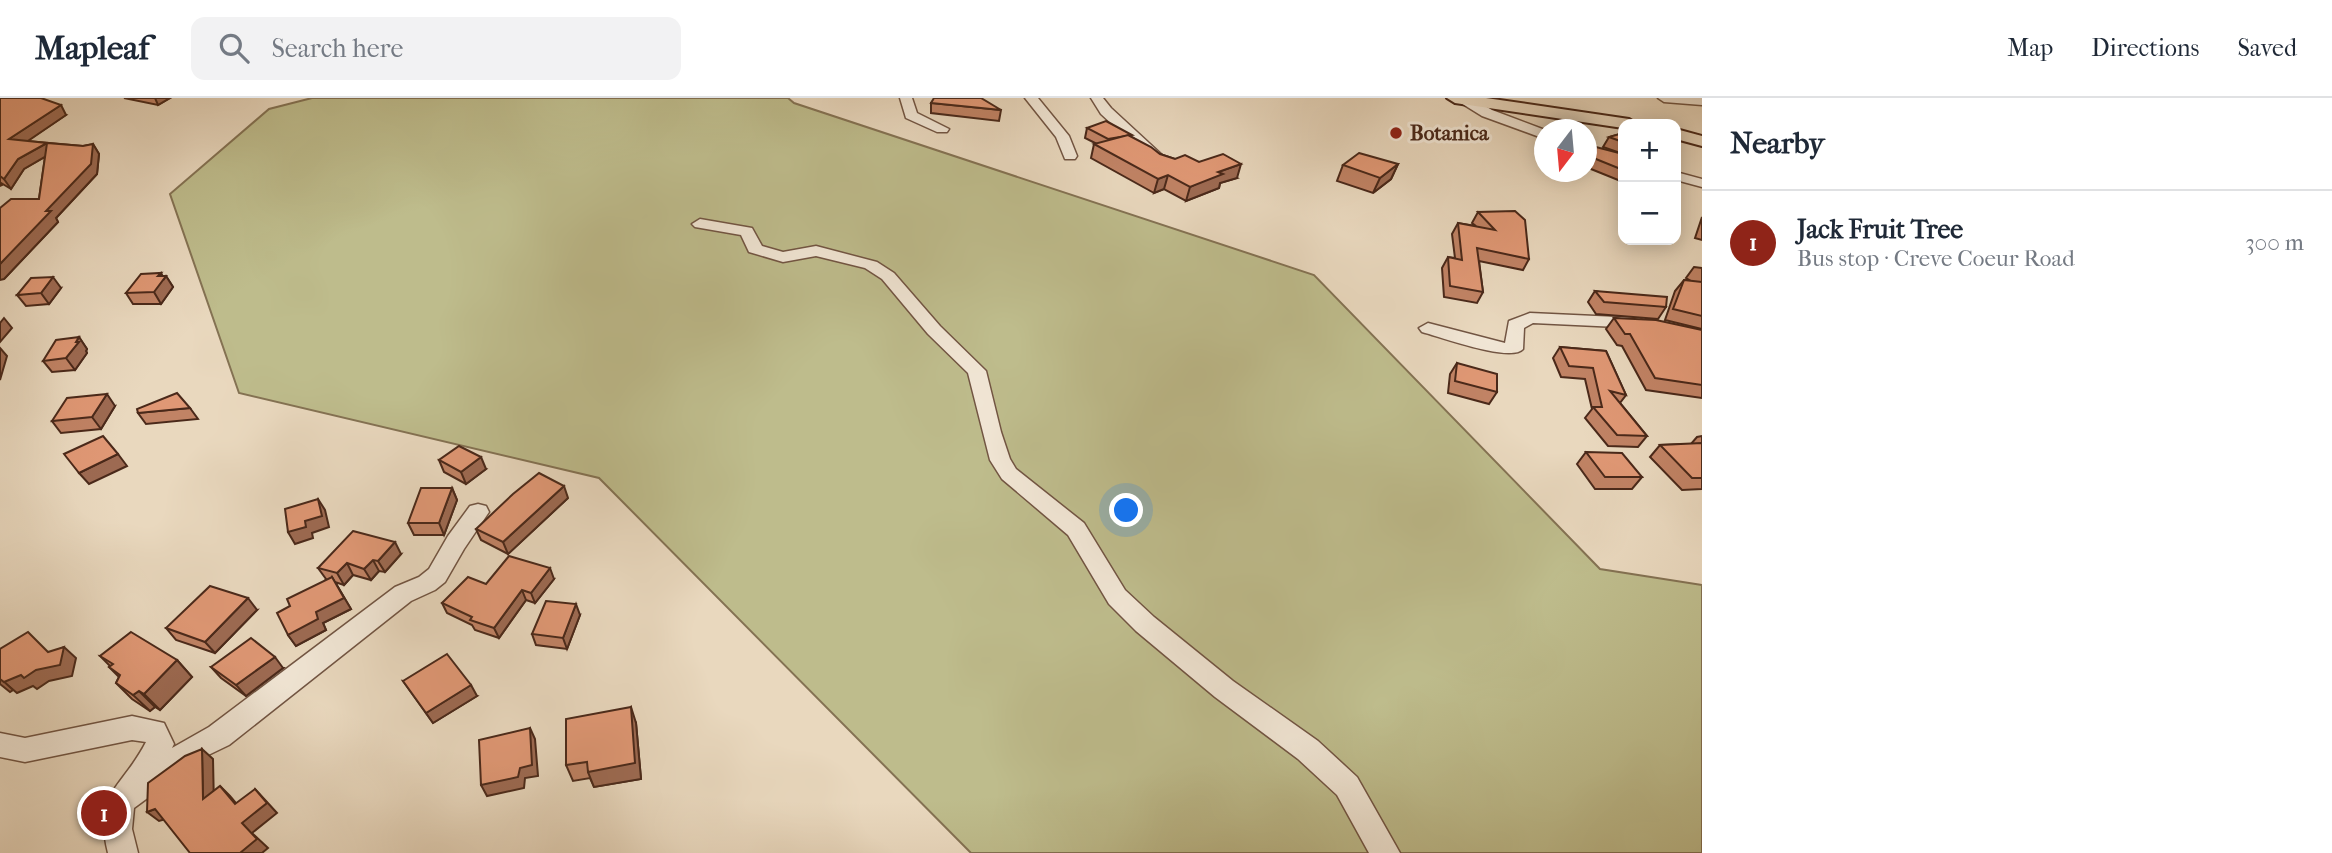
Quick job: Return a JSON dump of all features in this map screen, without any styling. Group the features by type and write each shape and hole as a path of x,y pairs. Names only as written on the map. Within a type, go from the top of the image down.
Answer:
{"main road":[{"path":"1465,99 1618,122"},
{"path":"1681,135 1702,141"}],"street":[{"path":"906,98 911,115 942,129"},
{"path":"1031,98 1062,136 1070,156"},
{"path":"1097,98 1106,111 1163,163"},
{"path":"1664,98 1702,101"},
{"path":"1465,99 1487,113 1534,131"},
{"path":"1681,177 1702,183"},
{"path":"700,223 716,228 747,231 755,249 773,255 783,257 816,251 871,265 888,276 934,330 977,371 991,432 1000,460 1009,474 1076,529 1117,597 1144,624 1224,689 1308,750 1347,786 1385,853"},
{"path":"1428,328 1500,348 1514,349 1515,325 1530,318 1593,319 1661,327"},
{"path":"122,800 192,749 219,736 403,594 424,586 437,577 447,565 450,552 478,512"},
{"path":"0,745 24,750 132,728 155,732 160,744 153,759 122,800 117,824 123,853"}],"shaded area":[{"path":"312,98 788,98 794,103 1314,275 1600,569 1702,585 1702,853 971,853 599,478 239,393 170,194 269,109"}],"building":[{"path":"0,98 41,98 61,105 9,139 47,143 18,159 4,179 0,176"},
{"path":"934,98 981,98 1001,110 931,103"},
{"path":"1106,121 1132,135 1108,139 1087,128"},
{"path":"1128,135 1160,154 1175,159 1185,155 1199,162 1223,154 1241,164 1218,172 1223,174 1190,187 1168,175 1158,179 1094,144"},
{"path":"47,143 83,146 93,144 91,164 0,264 0,208 11,199 39,199"},
{"path":"1597,147 1618,153 1618,168 1597,159"},
{"path":"1359,153 1398,164 1380,178 1343,165"},
{"path":"1515,211 1525,220 1529,259 1477,248 1483,292 1450,286 1448,257 1462,260 1458,223 1495,230 1478,212"},
{"path":"161,273 158,276 166,276 154,292 126,293 141,274"},
{"path":"53,277 41,293 17,295 31,278"},
{"path":"1684,280 1702,282 1702,316 1673,309"},
{"path":"1595,291 1667,297 1666,307 1604,302"},
{"path":"1614,318 1656,320 1702,330 1702,385 1655,378 1630,334 1625,334"},
{"path":"79,337 76,342 79,342 66,358 43,361 56,340"},
{"path":"1560,347 1606,351 1626,395 1610,391 1647,436 1617,435 1593,407 1602,407 1593,368 1569,366"},
{"path":"1457,363 1497,374 1497,392 1455,381"},
{"path":"177,393 190,408 138,413 137,409"},
{"path":"107,394 92,417 52,421 67,398"},
{"path":"103,436 118,454 79,473 64,454"},
{"path":"1702,443 1702,478 1692,478 1660,445"},
{"path":"459,446 481,457 461,472 439,460"},
{"path":"1586,452 1622,453 1642,477 1605,477"},
{"path":"539,473 564,486 503,542 476,529 513,494"},
{"path":"421,488 452,488 439,523 408,523"},
{"path":"318,499 322,516 305,521 306,527 288,532 285,509"},
{"path":"353,531 395,542 378,561 373,560 364,569 347,563 337,573 318,568"},
{"path":"509,556 550,568 531,593 522,590 494,628 470,620 472,617 442,603 468,577 486,584"},
{"path":"332,577 344,598 316,612 318,619 288,635 277,613 290,606 287,599"},
{"path":"210,586 248,598 205,642 166,628"},
{"path":"546,601 576,604 563,638 532,634"},
{"path":"28,632 48,652 64,647 60,665 36,670 24,678 21,675 4,682 0,679 0,649"},
{"path":"131,632 177,660 144,694 139,691 133,695 116,683 120,675 109,667 113,664 100,656"},
{"path":"251,638 275,657 236,685 211,667"},
{"path":"447,654 471,685 426,713 403,681"},
{"path":"631,707 635,763 588,772 587,762 566,765 566,719"},
{"path":"530,728 532,765 520,768 518,777 481,785 479,740"},
{"path":"202,749 203,799 220,786 235,804 255,789 267,803 242,823 257,839 240,853 190,853 155,809 147,812 148,783 185,756"}],"place":[{"name":"Botanica","path":"1396,133"},
{"name":"Jack Fruit Tree","path":"104,813"}]}
